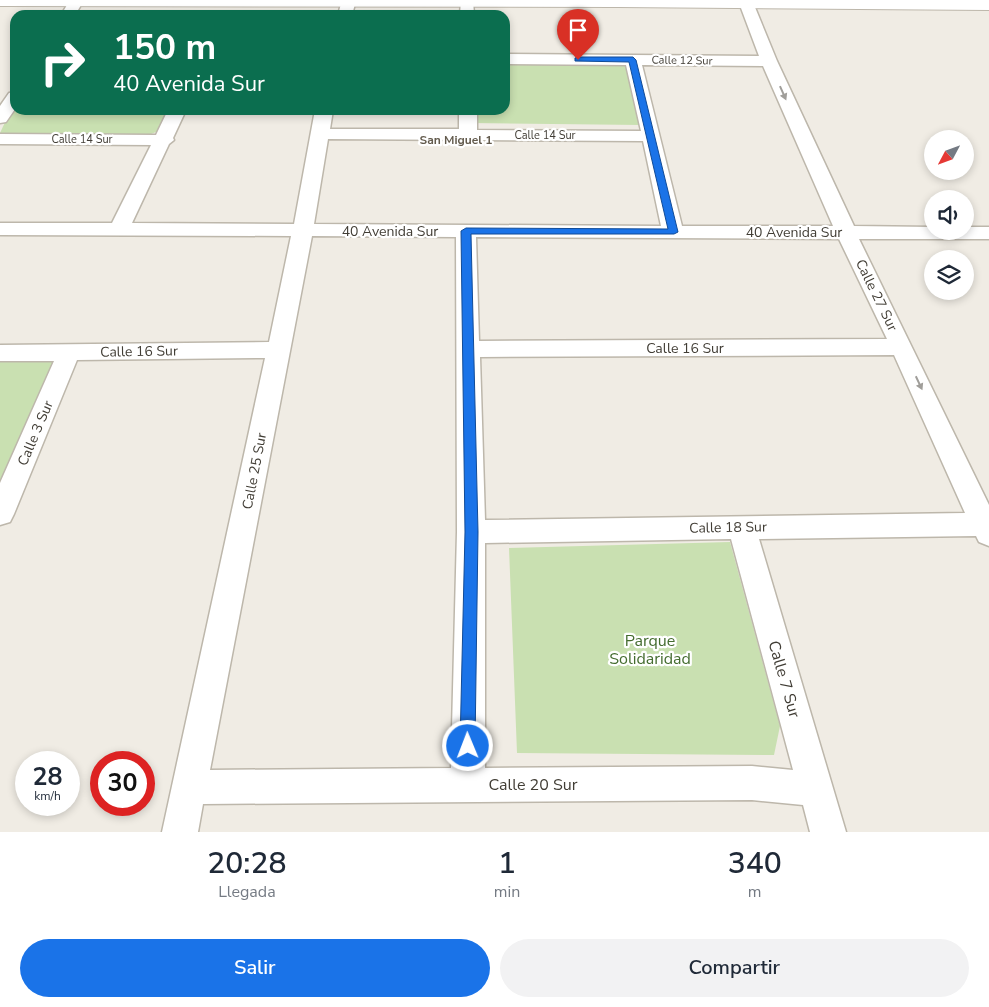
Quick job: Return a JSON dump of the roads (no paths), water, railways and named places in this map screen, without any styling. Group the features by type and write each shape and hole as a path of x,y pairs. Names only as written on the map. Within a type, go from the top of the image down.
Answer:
{"street":[{"path":"0,2 77,0 225,1 467,9 618,1 989,5"},
{"name":"Calle 27 Sur","path":"745,2 769,61 846,232 987,529"},
{"name":"Calle 12 Sur","path":"510,60 769,61"},
{"path":"633,60 649,136 674,232"},
{"path":"0,118 10,104"},
{"path":"119,230 175,115"},
{"path":"468,115 468,134"},
{"name":"Calle 14 Sur","path":"322,122 468,134 649,136"},
{"name":"Calle 25 Sur","path":"180,832 303,230 322,122"},
{"name":"Calle 14 Sur","path":"0,139 164,140"},
{"name":"40 Avenida Sur","path":"0,229 989,233"},
{"path":"466,231 472,532 467,726 468,784"},
{"name":"Calle 16 Sur","path":"468,349 902,347"},
{"name":"Calle 16 Sur","path":"0,353 278,350"},
{"name":"Calle 3 Sur","path":"0,514 69,352"},
{"name":"Calle 18 Sur","path":"472,532 742,527 987,529"},
{"name":"Calle 7 Sur","path":"742,527 828,832"},
{"name":"Calle 20 Sur","path":"190,787 752,782 816,789"}],"district":[{"name":"San Miguel 1","path":"456,140"}],"park label":[{"name":"Parque Solidaridad","path":"650,649"}]}
